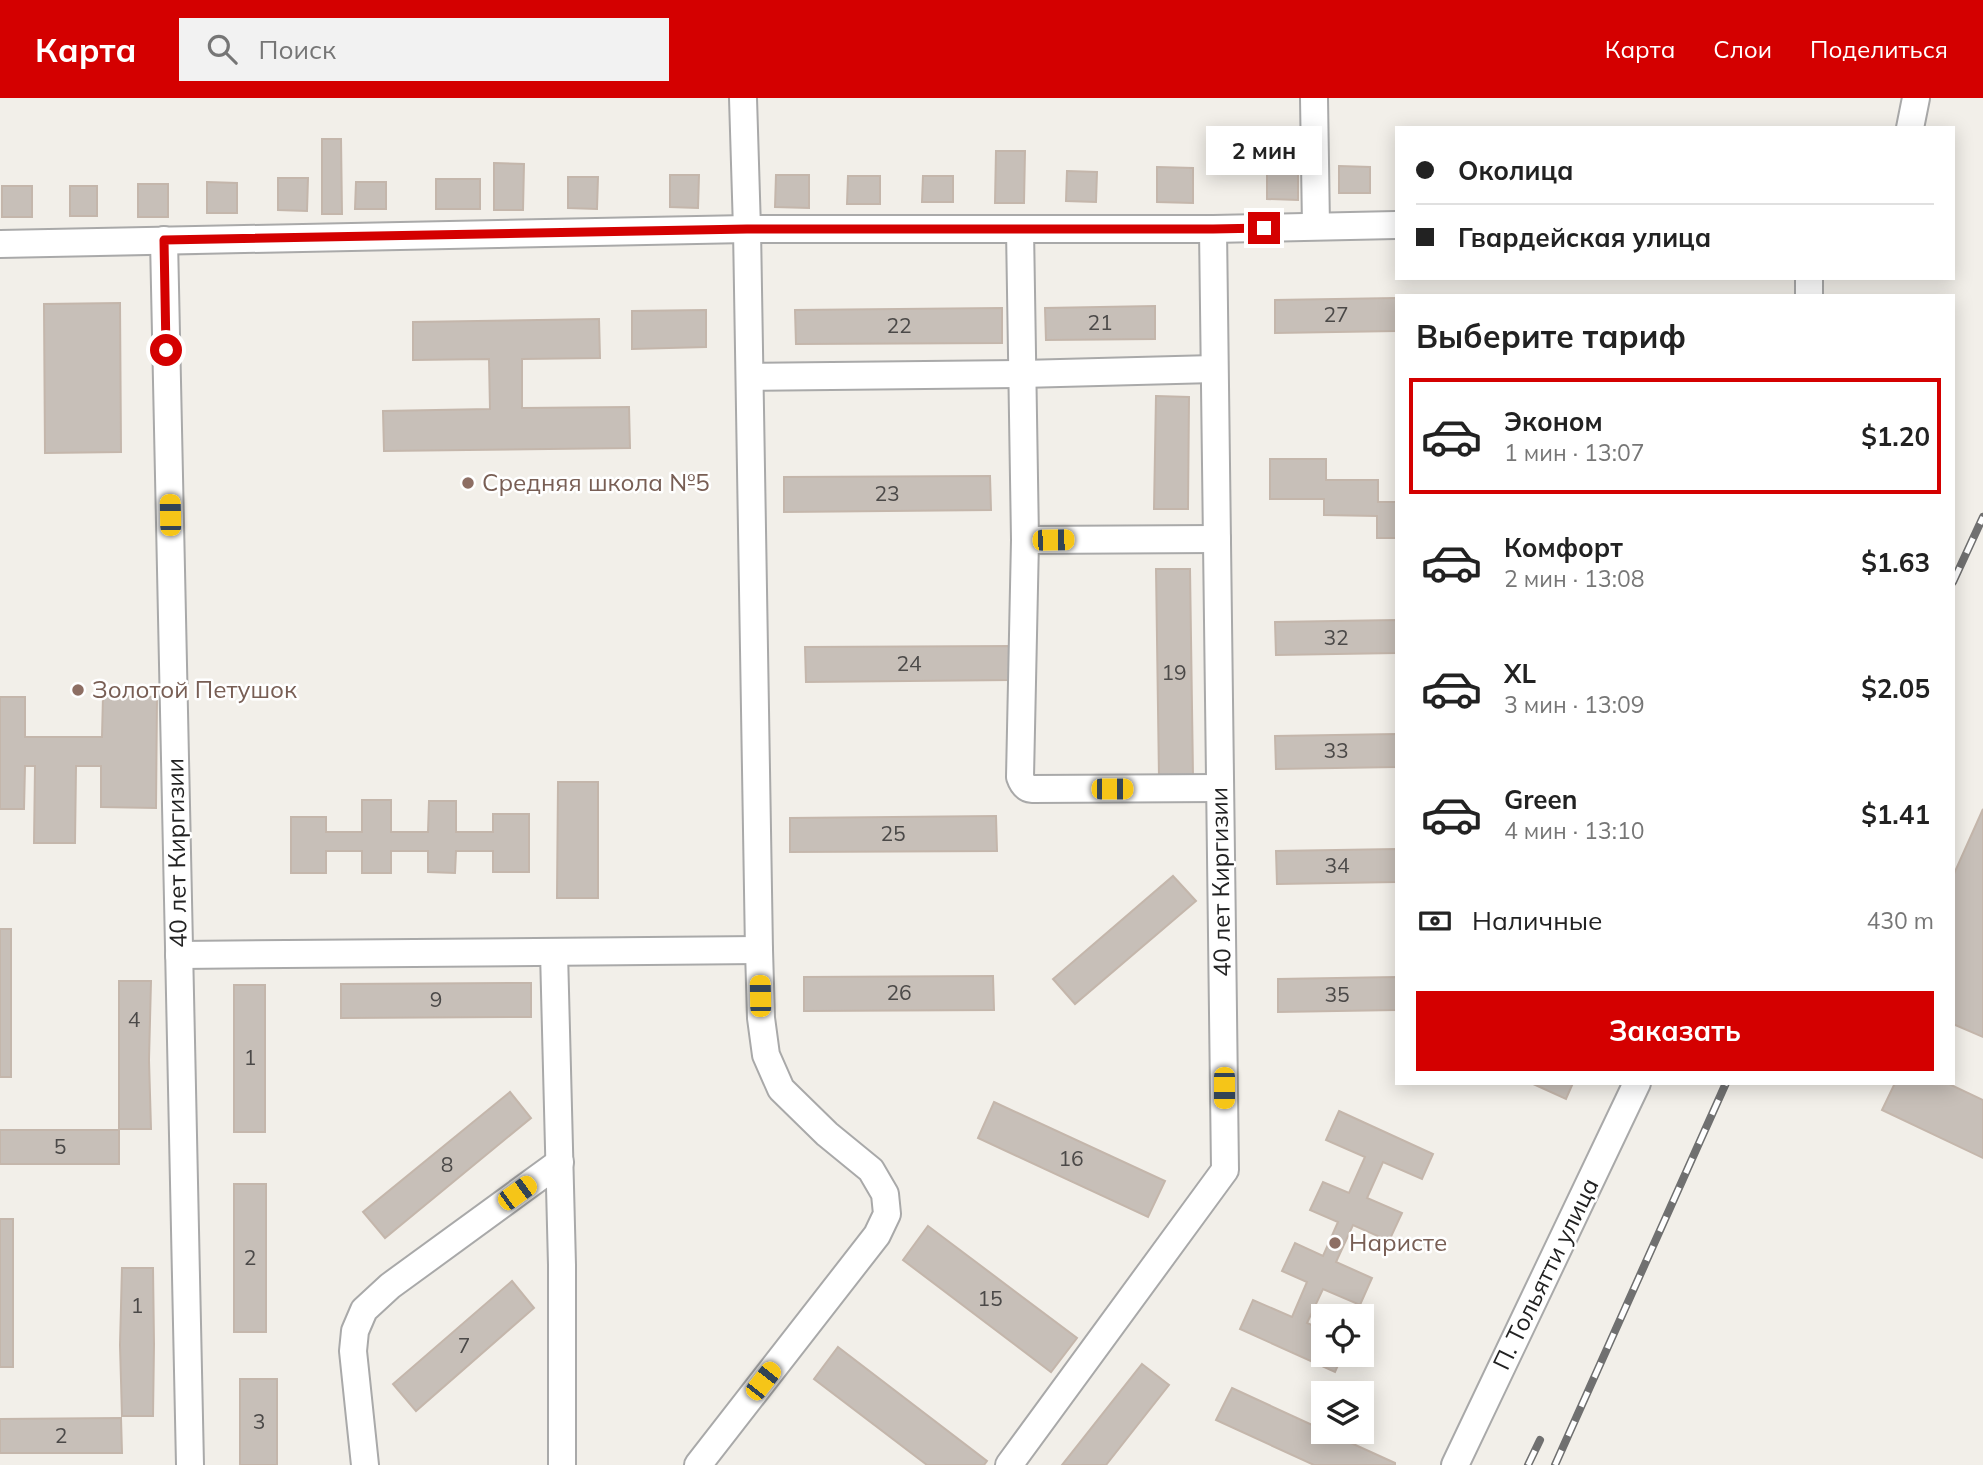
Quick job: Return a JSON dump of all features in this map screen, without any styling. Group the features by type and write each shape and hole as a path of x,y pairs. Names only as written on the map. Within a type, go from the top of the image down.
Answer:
{"street":[{"path":"698,1465 877,1235 887,1214 885,1194 871,1170 827,1134 781,1089 766,1055 761,1018 743,98"},
{"path":"1314,98 1316,226"},
{"path":"1910,126 1916,98"},
{"path":"0,244 747,229 1213,229 1395,225"},
{"path":"1020,229 1025,540 1020,777 1025,786 1031,789 1220,788"},
{"name":"40 лет Киргизии","path":"1009,1465 1224,1170 1213,229"},
{"name":"40 лет Киргизии","path":"164,240 190,1465"},
{"path":"750,377 1214,369"},
{"path":"1025,540 1217,539"},
{"path":"179,955 759,950"},
{"path":"554,952 562,1265 562,1465"},
{"name":"П. Тольятти улица","path":"1455,1465 1636,1085"},
{"path":"365,1465 353,1351 355,1331 364,1310 390,1286 560,1162"}],"building":[{"path":"322,139 341,139 342,214 322,214"},
{"path":"996,151 1025,151 1024,203 995,203"},
{"path":"494,163 524,164 523,210 494,210"},
{"path":"1339,166 1370,167 1370,193 1339,193"},
{"path":"1157,167 1193,168 1193,203 1157,202"},
{"path":"1267,169 1298,169 1298,200 1267,199"},
{"path":"1067,171 1097,172 1096,202 1066,201"},
{"path":"670,175 699,175 698,208 670,207"},
{"path":"776,175 809,175 809,208 775,207"},
{"path":"848,176 880,176 880,204 847,204"},
{"path":"923,176 953,176 953,202 922,202"},
{"path":"568,177 598,177 597,209 568,208"},
{"path":"278,178 308,178 307,211 278,210"},
{"path":"436,179 480,179 480,209 436,209"},
{"path":"207,182 237,183 237,213 207,213"},
{"path":"356,182 386,182 386,209 355,209"},
{"path":"138,184 168,184 168,217 138,217"},
{"path":"2,186 32,186 32,217 2,217"},
{"path":"70,186 97,186 97,216 70,216"},
{"path":"1395,298 1395,331 1275,333 1275,300"},
{"path":"120,303 121,452 45,453 44,304"},
{"path":"1155,306 1155,339 1046,340 1045,308"},
{"path":"1002,308 1002,343 796,344 795,310"},
{"path":"706,310 706,347 632,349 632,311"},
{"path":"599,319 600,358 522,359 522,408 629,407 630,448 384,451 383,411 490,409 489,359 413,360 413,322"},
{"path":"1156,396 1189,397 1188,509 1154,509"},
{"path":"1270,459 1326,459 1326,480 1378,480 1378,502 1395,502 1395,538 1377,538 1377,516 1324,515 1324,499 1270,499"},
{"path":"990,476 991,510 784,512 784,477"},
{"path":"1156,569 1190,569 1193,777 1159,778"},
{"path":"1395,620 1395,653 1276,655 1275,622"},
{"path":"1012,646 1012,680 806,682 805,647"},
{"path":"103,696 157,697 156,808 101,807 101,766 76,766 75,843 34,843 35,766 25,766 24,809 0,809 0,697 25,697 25,737 102,737"},
{"path":"1395,734 1395,767 1276,769 1275,736"},
{"path":"558,782 598,782 598,898 557,898"},
{"path":"362,800 391,800 391,832 428,832 429,801 456,801 456,832 493,832 493,814 529,814 529,872 493,872 493,851 456,851 455,873 428,872 428,851 391,851 391,873 362,873 362,851 326,851 326,873 291,873 291,817 326,817 326,832 362,832"},
{"path":"1983,809 1983,1037 1955,1025 1955,872"},
{"path":"996,816 997,851 790,852 790,818"},
{"path":"1395,849 1395,882 1277,884 1276,851"},
{"path":"1173,876 1196,901 1075,1004 1053,979"},
{"path":"0,929 11,929 11,1077 0,1077"},
{"path":"993,976 994,1010 804,1011 804,977"},
{"path":"1395,977 1395,1010 1278,1012 1278,979"},
{"path":"119,981 151,981 151,1129 119,1129"},
{"path":"531,983 531,1017 341,1018 341,984"},
{"path":"234,985 265,985 265,1132 234,1132"},
{"path":"1535,1085 1572,1085 1566,1099"},
{"path":"1894,1085 1951,1085 1983,1100 1983,1158 1882,1110"},
{"path":"510,1092 531,1118 385,1238 363,1212"},
{"path":"994,1102 1165,1181 1148,1217 978,1138"},
{"path":"1339,1111 1433,1154 1422,1179 1383,1162 1367,1198 1402,1213 1389,1241 1353,1225 1336,1262 1372,1278 1360,1304 1323,1289 1316,1304 1311,1304 1311,1314 1307,1323 1311,1325 1311,1361 1240,1329 1253,1300 1292,1317 1307,1282 1282,1271 1295,1243 1323,1256 1338,1222 1310,1210 1323,1182 1349,1193 1365,1157 1326,1140"},
{"path":"0,1130 119,1130 119,1164 0,1164"},
{"path":"234,1184 266,1184 266,1332 234,1332"},
{"path":"0,1219 13,1219 13,1367 0,1367"},
{"path":"928,1226 1077,1338 1051,1372 903,1260"},
{"path":"122,1268 153,1268 153,1416 122,1416"},
{"path":"512,1281 534,1308 416,1411 393,1384"},
{"path":"838,1347 987,1461 984,1465 927,1465 814,1379"},
{"path":"1142,1364 1169,1385 1106,1465 1062,1465"},
{"path":"1324,1367 1337,1367 1335,1372"},
{"path":"240,1379 277,1379 277,1465 240,1465"},
{"path":"1232,1388 1311,1424 1311,1444 1353,1444 1395,1465 1314,1465 1216,1420"},
{"path":"121,1418 122,1453 0,1453 0,1419"}],"railway":[{"path":"1955,578 1983,517"},
{"path":"1555,1465 1725,1085"},
{"path":"1528,1465 1540,1440"}],"place":[{"name":"Средняя школа №5","path":"468,483"},
{"name":"Золотой Петушок","path":"78,690"},
{"name":"Наристе","path":"1335,1243"}],"route":[{"path":"166,350 164,240 747,229 1264,228"}]}
